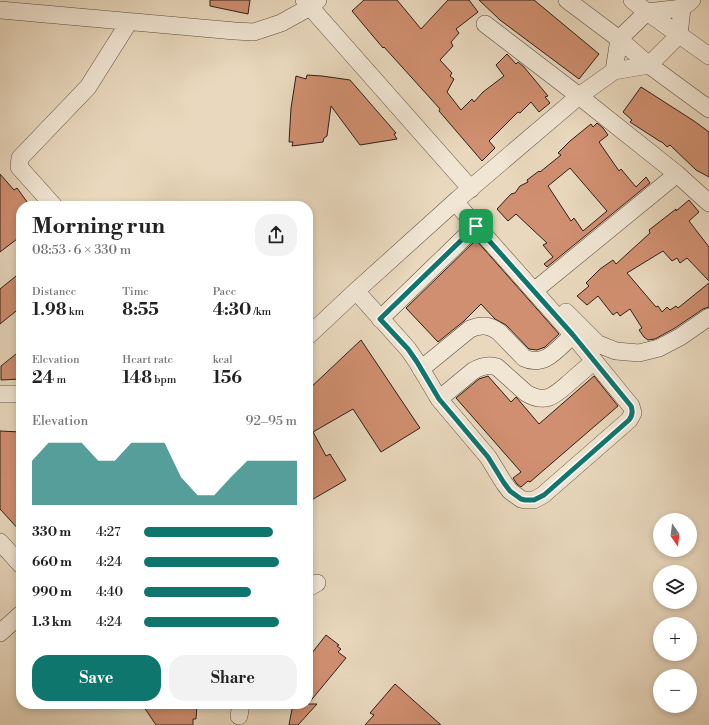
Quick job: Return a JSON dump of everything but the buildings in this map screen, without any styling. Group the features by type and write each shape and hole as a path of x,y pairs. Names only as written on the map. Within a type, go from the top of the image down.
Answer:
{"street":[{"path":"567,0 619,39 649,65 709,109"},
{"path":"632,0 709,56"},
{"path":"0,10 235,32 254,32 281,23 311,2 462,197 540,286 598,344 616,351 638,353 659,348 680,337 709,317"},
{"path":"313,331 462,197 579,96 614,71 649,65 680,35 687,4 647,12 619,39 614,71"},
{"path":"50,201 20,167 20,158 88,87 128,22"},
{"path":"485,24 677,174 709,203"},
{"path":"540,286 677,174"},
{"path":"356,292 408,349 439,399 488,457 510,491 521,499 534,500 544,495 629,420 633,413 631,406 573,335 476,226 462,197"},
{"path":"380,319 476,226"},
{"path":"421,369 470,329 476,326 482,325 494,328 524,358 535,361 540,361 550,356 573,335"},
{"path":"439,399 478,367 485,366 497,368 531,396 542,399 547,398 558,393 594,361"},
{"path":"0,394 16,394"},
{"path":"0,542 16,560"},
{"path":"0,633 16,619"}],"route":[{"path":"476,226 573,335 631,406 633,413 629,420 544,495 534,500 521,499 510,491 488,457 439,399 408,349 380,319 476,226"}]}
